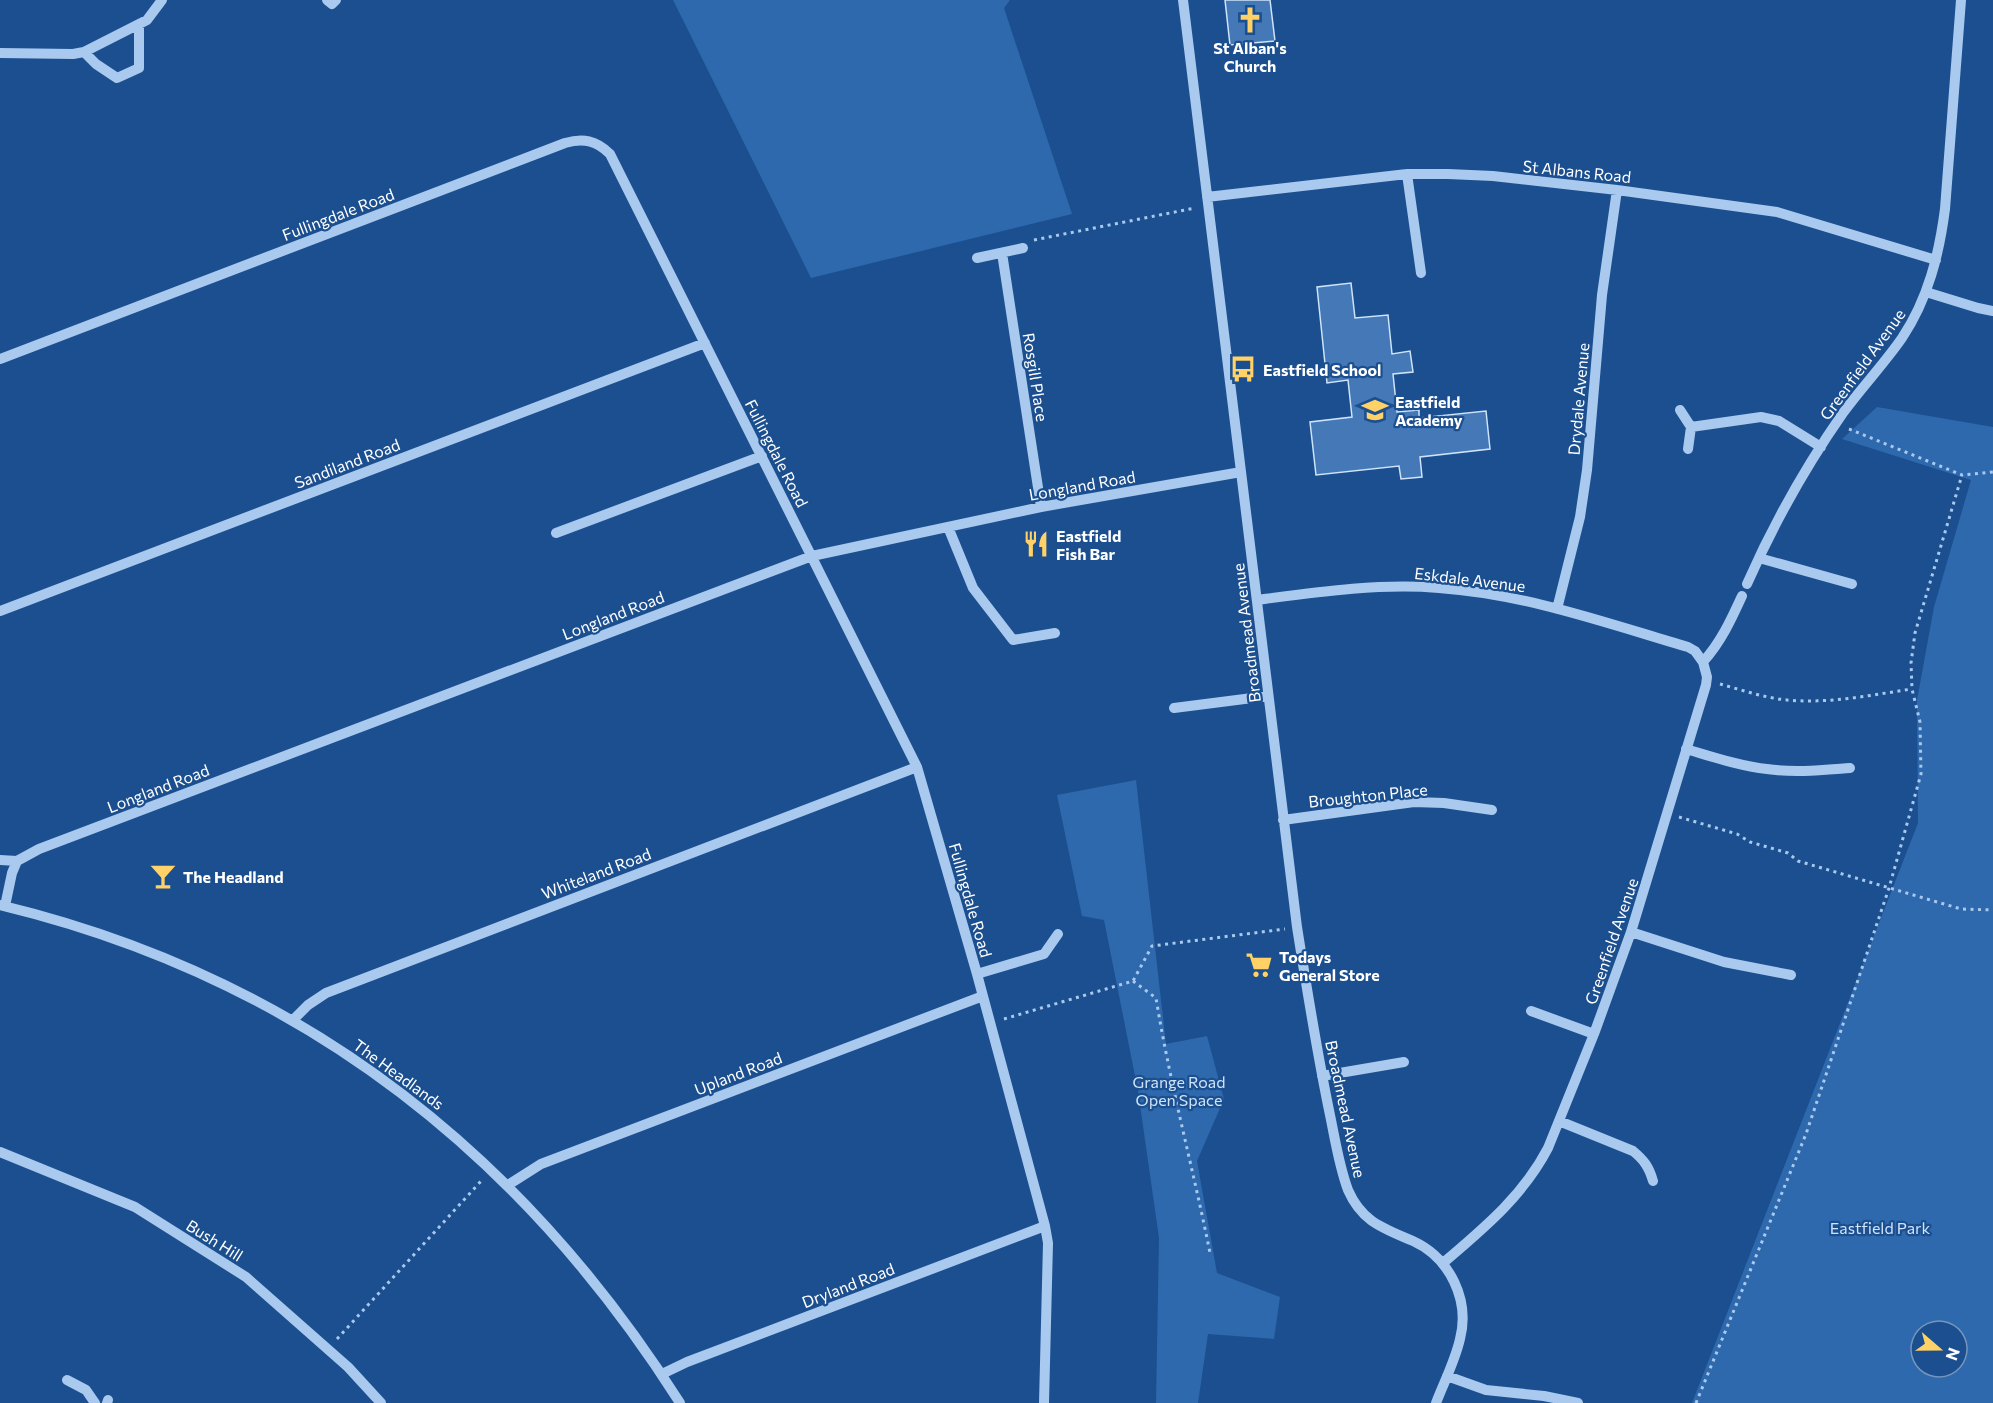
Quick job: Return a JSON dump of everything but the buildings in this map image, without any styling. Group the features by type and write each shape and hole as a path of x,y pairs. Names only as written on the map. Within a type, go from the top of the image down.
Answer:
{"street":[{"path":"0,53 73,54 84,52 147,20 162,0"},
{"path":"327,0 332,4 336,0"},
{"name":"Broadmead Avenue","path":"1183,0 1283,820 1297,927 1322,1076 1342,1171 1352,1199 1374,1224 1425,1248 1443,1263"},
{"name":"Greenfield Avenue","path":"1747,584 1780,516 1821,447 1903,336 1926,292 1941,238 1948,186 1961,0"},
{"path":"84,52 96,64 117,78 139,68 139,25"},
{"name":"Fullingdale Road","path":"0,359 565,143 583,140 601,145 615,163 917,767 1046,1226 1048,1243 1044,1403"},
{"path":"1407,174 1421,273"},
{"name":"St Albans Road","path":"1208,201 1407,174 1493,176 1777,212 1936,260"},
{"name":"Drydale Avenue","path":"1557,609 1580,517 1587,470 1602,295 1617,190"},
{"path":"977,258 1023,248"},
{"name":"Rosgill Place","path":"1002,253 1041,507"},
{"path":"1926,292 1993,311"},
{"name":"Sandiland Road","path":"0,611 705,343"},
{"path":"1680,410 1691,427 1688,449"},
{"path":"1691,427 1761,417 1779,421 1821,447"},
{"path":"556,533 762,456"},
{"name":"Longland Road","path":"17,861 39,849 812,556 1041,507 1241,472"},
{"path":"948,527 974,588 1012,640 1055,633"},
{"path":"1759,558 1852,584"},
{"name":"Eskdale Avenue","path":"1257,600 1354,589 1406,586 1480,592 1557,609 1688,647 1695,651 1703,662"},
{"path":"1703,662 1727,630 1742,596"},
{"name":"Greenfield Avenue","path":"1443,1263 1499,1215 1540,1165 1594,1034 1631,932 1669,814 1707,680 1703,662"},
{"path":"1174,708 1268,696"},
{"path":"1686,749 1765,769 1808,771 1850,768"},
{"name":"Whiteland Road","path":"293,1020 308,1005 326,993 917,767"},
{"name":"Broughton Place","path":"1283,820 1414,802 1444,803 1492,810"},
{"path":"0,860 17,861 2,905"},
{"name":"The Headlands","path":"2,905 71,924 162,955 293,1020 395,1087 441,1124 508,1185 590,1276 624,1318 680,1403"},
{"path":"1631,932 1724,962 1791,975"},
{"path":"977,974 1044,954 1058,934"},
{"name":"Upland Road","path":"508,1185 541,1164 982,996"},
{"path":"1531,1011 1594,1034"},
{"path":"1322,1076 1404,1062"},
{"path":"1559,1121 1633,1151 1643,1159 1653,1181"},
{"name":"Bush Hill","path":"0,1152 135,1207 246,1277 348,1367 381,1403"},
{"name":"Dryland Road","path":"662,1374 699,1357 1046,1226"},
{"path":"1436,1403 1460,1340 1463,1323 1458,1291 1443,1263"},
{"path":"1447,1376 1486,1390 1544,1396 1578,1403"},
{"path":"67,1380 86,1390 95,1403"}],"path":[{"path":"1023,248 1029,241 1208,201"},
{"path":"1836,424 1962,474 1993,472"},
{"path":"1696,1403 1806,1134 1889,888 1921,774 1920,722 1912,689 1911,663 1916,633 1962,474"},
{"path":"1707,680 1786,700 1841,699 1912,689"},
{"path":"1669,814 1737,834 1750,842 1788,853 1798,861 1889,888 1961,909 1993,910"},
{"path":"990,1023 1133,981 1152,946 1297,927"},
{"path":"1133,981 1156,999 1210,1253"},
{"path":"328,1349 492,1170"}],"green space":[{"path":"673,0 1010,0 1004,8 1072,214 811,278"},
{"name":"Eastfield Park","path":"1877,407 1993,427 1993,1403 1692,1403 1918,823 1917,700 1934,607 1971,480 1842,439"},
{"name":"Grange Road Open Space","path":"1136,780 1166,1044 1207,1036 1224,1099 1197,1161 1217,1273 1280,1297 1274,1339 1208,1334 1198,1403 1156,1403 1159,1238 1138,1091 1104,920 1082,916 1057,795"}],"place":[{"name":"St Alban's Church","path":"1250,20"},
{"name":"Eastfield School","path":"1243,369"},
{"name":"Eastfield Academy","path":"1375,410"},
{"name":"Eastfield Fish Bar","path":"1036,544"},
{"name":"The Headland","path":"163,876"},
{"name":"Todays General Store","path":"1259,965"}]}
